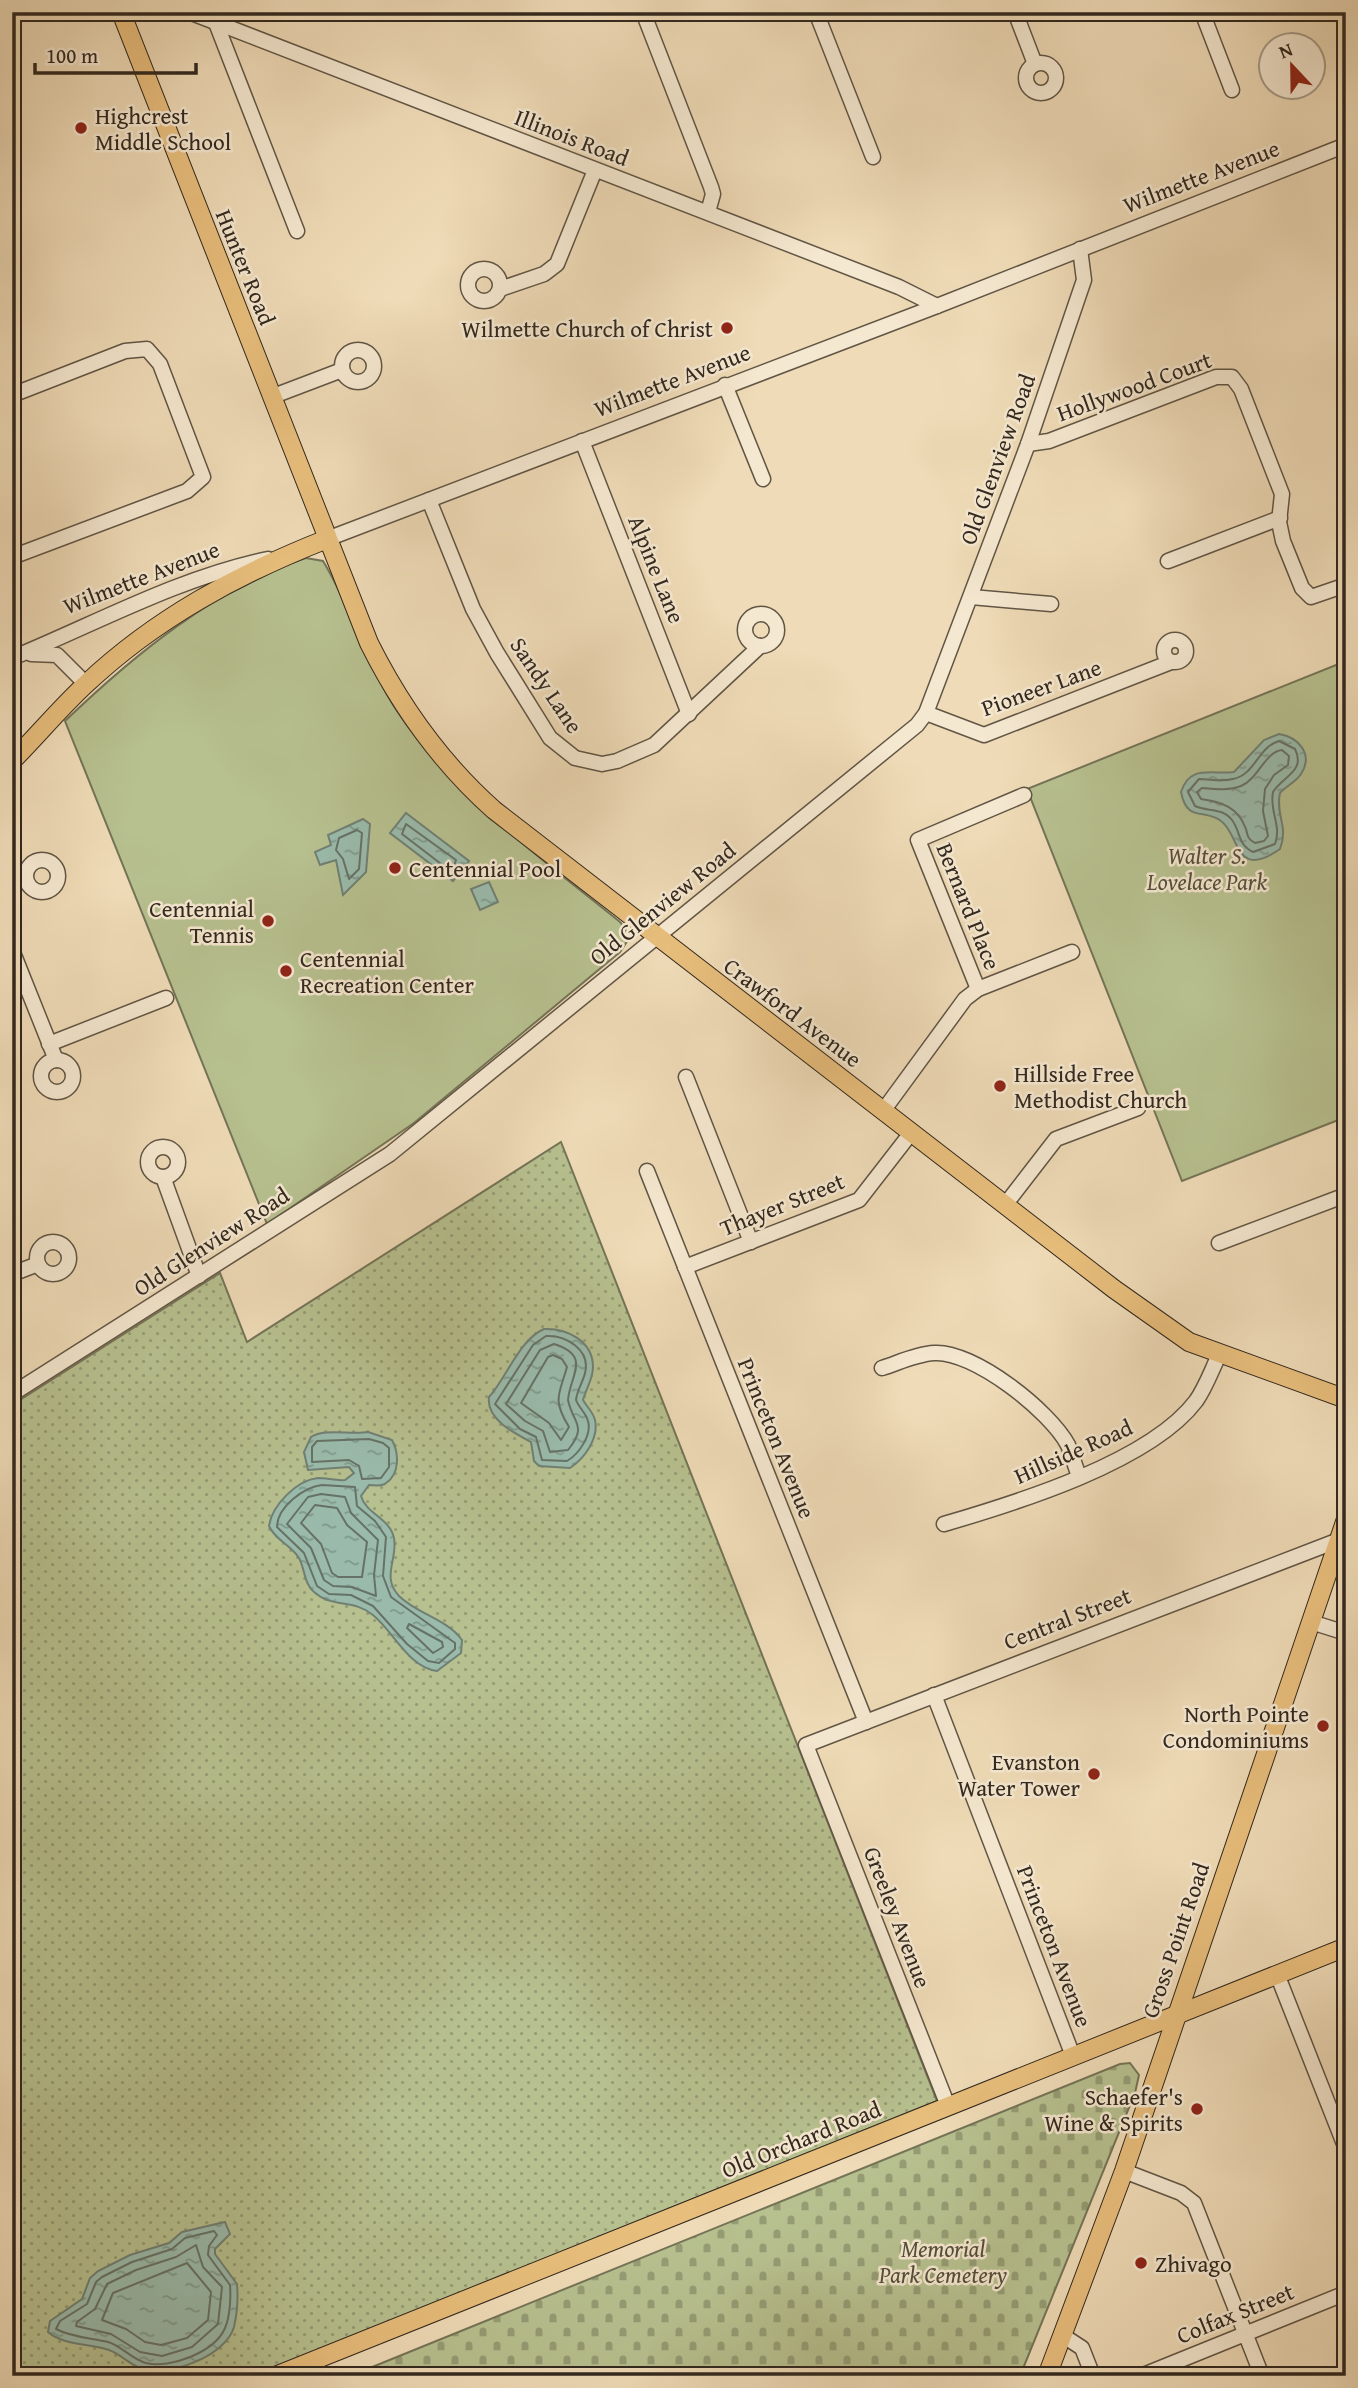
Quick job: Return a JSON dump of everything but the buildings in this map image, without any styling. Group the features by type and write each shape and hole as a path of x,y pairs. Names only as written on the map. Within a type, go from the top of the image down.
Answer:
{"main road":[{"name":"Hunter Road","path":"121,12 327,539"},
{"name":"Wilmette Avenue","path":"286,555 327,539"},
{"name":"Crawford Avenue","path":"327,539 385,677 423,736 467,786 494,810 1114,1289 1189,1342 1346,1399"},
{"path":"12,761 86,684 146,634 219,587 286,555"},
{"name":"Gross Point Road","path":"1046,2376 1124,2171 1175,2015 1342,1538 1346,1519"},
{"name":"Old Orchard Road","path":"275,2376 1346,1947"}],"street":[{"name":"Illinois Road","path":"189,12 899,287 936,306"},
{"path":"643,12 711,187 708,212"},
{"path":"816,12 873,157"},
{"path":"1015,12 1035,64"},
{"path":"1202,12 1232,90"},
{"path":"216,23 298,231"},
{"name":"Wilmette Avenue","path":"327,539 936,306 1346,145"},
{"path":"500,289 544,274 557,264 594,170"},
{"name":"Old Glenview Road","path":"12,1394 390,1154 655,937 894,747 926,713 1028,444 1084,280 1080,249"},
{"path":"12,395 125,351 147,349 160,364 203,471 200,482 187,491 12,557"},
{"path":"271,397 342,370"},
{"name":"Hollywood Court","path":"1028,444 1049,441 1216,377 1232,377 1241,389 1282,494 1280,518 1283,541 1306,594 1317,597 1346,585"},
{"path":"725,385 763,479"},
{"name":"Alpine Lane","path":"582,441 690,714"},
{"name":"Sandy Lane","path":"429,500 473,610 550,738 563,751 589,762 617,761 654,745 760,646"},
{"path":"1168,561 1280,518"},
{"name":"Wilmette Avenue","path":"14,657 75,628 222,569 286,555"},
{"path":"971,597 1051,604"},
{"name":"Wilmette Avenue","path":"14,657 50,653 57,655 86,684"},
{"name":"Pioneer Lane","path":"926,713 978,733 990,733 1171,662"},
{"name":"Bernard Place","path":"978,989 918,840 1024,795"},
{"path":"12,887 27,880"},
{"path":"12,950 55,1060"},
{"path":"883,1111 965,999 978,989 1072,952"},
{"path":"49,1044 166,998"},
{"path":"687,1077 751,1242"},
{"path":"1005,1205 1056,1139 1138,1108"},
{"name":"Thayer Street","path":"685,1267 859,1200 911,1133"},
{"name":"Princeton Avenue","path":"647,1171 866,1722"},
{"path":"163,1177 199,1276"},
{"path":"1219,1243 1346,1195"},
{"path":"12,1274 38,1264"},
{"path":"881,1368 934,1353 958,1355 982,1367 1050,1420 1068,1445 1079,1476"},
{"name":"Hillside Road","path":"944,1524 1009,1505 1125,1458 1161,1434 1196,1401 1220,1353"},
{"name":"Central Street","path":"806,1745 1342,1538"},
{"path":"1311,1622 1346,1633"},
{"name":"Princeton Avenue","path":"934,1695 1073,2056"},
{"name":"Greeley Avenue","path":"806,1745 948,2106"},
{"path":"1278,1974 1346,2149"},
{"path":"1124,2171 1181,2193 1194,2203 1262,2376"},
{"name":"Colfax Street","path":"1141,2376 1346,2293"},
{"path":"1062,2335 1082,2348 1093,2376"}],"green space":[{"path":"306,558 323,561 388,696 422,745 502,826 620,922 625,928 628,940 620,952 414,1123 267,1224 65,721 119,672 177,626 239,587"},
{"name":"Walter S. Lovelace Park","path":"1346,661 1346,1117 1182,1181 1027,789"},
{"path":"561,1142 937,2101 253,2376 12,2376 12,1405 220,1273 247,1342"},
{"name":"Memorial Park Cemetery","path":"1130,2063 1139,2075 1135,2093 1020,2376 350,2376 1120,2064"}],"water":[{"path":"1279,734 1292,739 1302,748 1305,753 1305,767 1299,777 1280,793 1279,808 1283,833 1280,849 1265,858 1254,860 1246,858 1240,852 1221,821 1187,808 1181,792 1190,777 1196,774 1234,772 1264,740"},
{"path":"406,813 469,861 453,881 390,833"},
{"path":"363,819 370,824 366,872 343,895 336,860 320,865 315,852 331,845 328,835"},
{"path":"489,882 498,902 480,910 471,889"},
{"path":"544,1329 561,1331 577,1338 584,1343 592,1358 592,1376 583,1400 594,1417 595,1434 586,1453 570,1468 539,1466 534,1461 531,1442 496,1419 489,1405 489,1397 520,1350 535,1334"},
{"path":"331,1432 368,1432 392,1440 396,1451 396,1469 391,1479 382,1485 369,1485 361,1496 392,1531 395,1546 391,1582 394,1589 406,1602 448,1627 462,1640 461,1653 437,1671 418,1663 410,1656 373,1615 358,1607 328,1600 314,1592 308,1585 299,1558 269,1526 280,1502 302,1483 318,1478 345,1480 354,1473 349,1467 308,1470 304,1452 311,1437"},
{"path":"225,2222 230,2234 215,2249 215,2254 237,2284 237,2311 229,2337 210,2354 184,2366 158,2371 147,2370 109,2350 62,2340 48,2332 50,2321 82,2299 90,2278 98,2271 130,2255 169,2243 182,2232"}],"place":[{"name":"Highcrest Middle School","path":"81,128"},
{"name":"Wilmette Church of Christ","path":"727,328"},
{"name":"Centennial Pool","path":"395,868"},
{"name":"Centennial Tennis","path":"268,921"},
{"name":"Centennial Recreation Center","path":"286,971"},
{"name":"Hillside Free Methodist Church","path":"1000,1086"},
{"name":"North Pointe Condominiums","path":"1323,1726"},
{"name":"Evanston Water Tower","path":"1094,1774"},
{"name":"Schaefer's Wine & Spirits","path":"1197,2109"},
{"name":"Zhivago","path":"1141,2263"}]}
